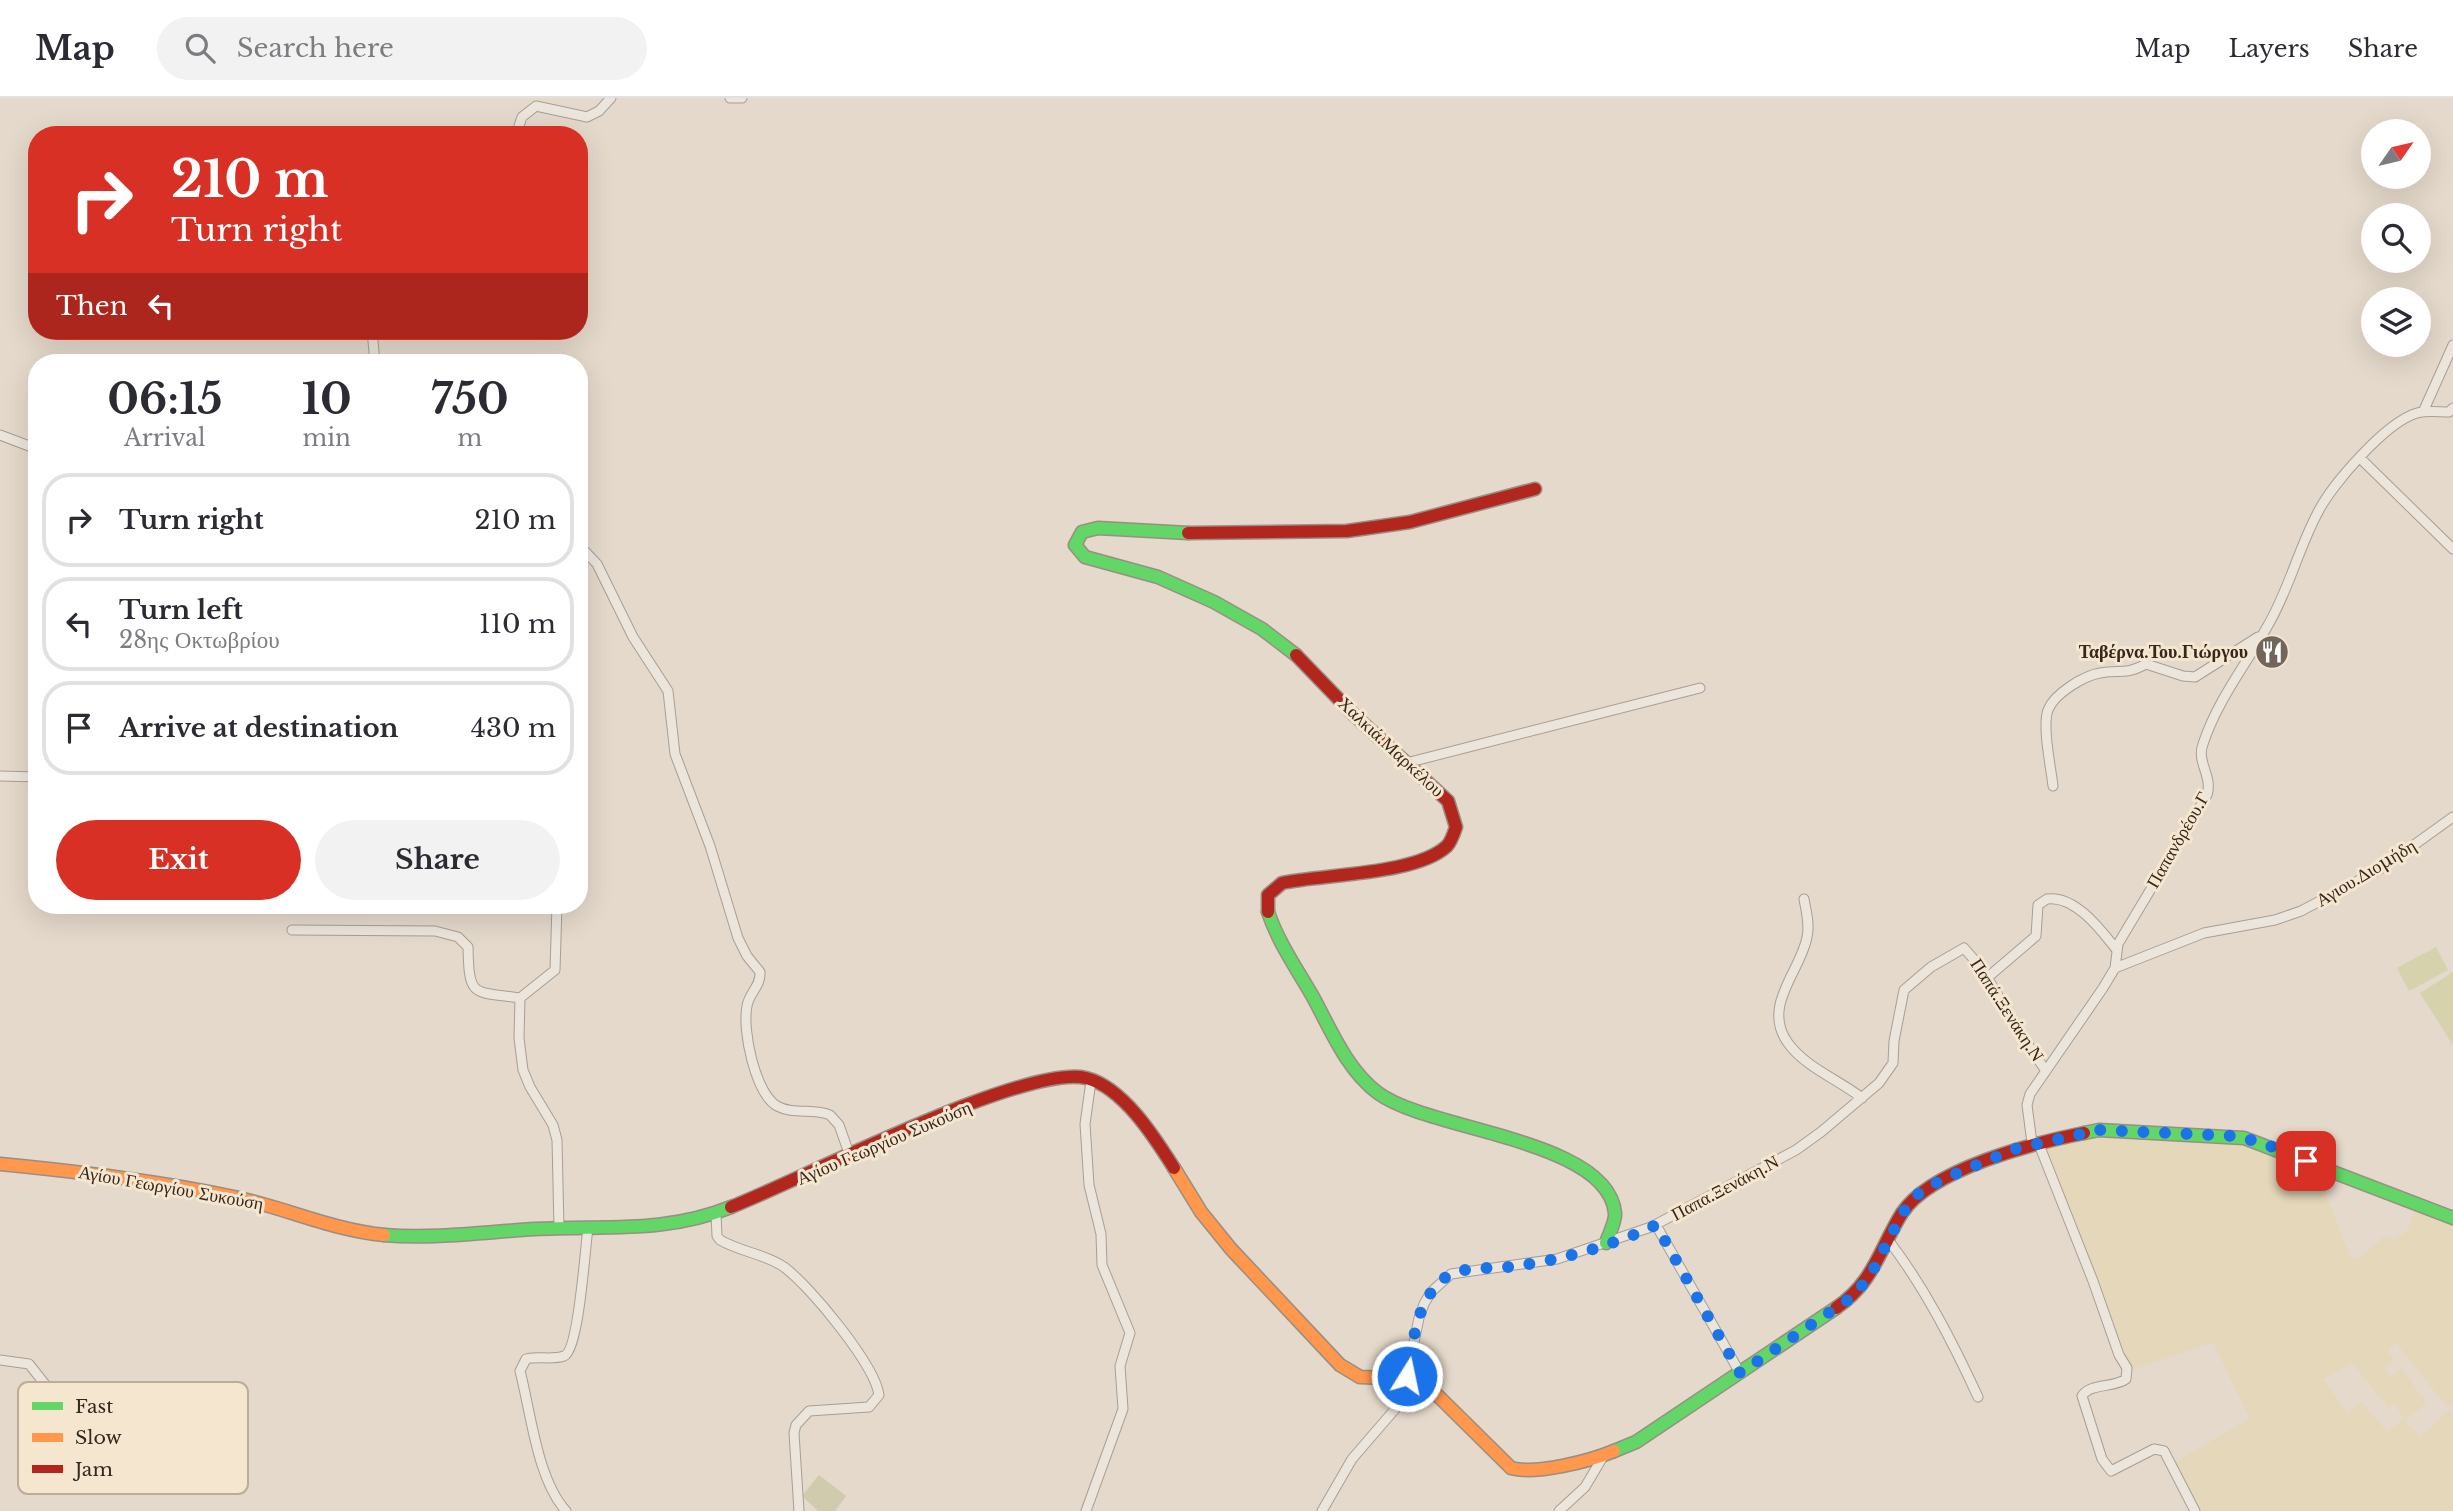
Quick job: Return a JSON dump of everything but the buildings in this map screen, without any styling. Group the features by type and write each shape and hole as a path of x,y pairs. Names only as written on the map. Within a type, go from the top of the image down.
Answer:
{"main road":[{"name":"Χαλκιά.Μαρκέλου","path":"1535,489 1378,528 1347,531 1196,533 1098,528 1082,532 1075,541 1077,549 1085,557 1132,568 1171,582 1262,629 1297,656 1354,715 1440,792 1452,808 1457,829 1452,843 1433,856 1392,868 1282,883 1268,895 1266,901 1270,918 1346,1055 1374,1090 1392,1102 1430,1117 1539,1147 1590,1172 1605,1188 1615,1212 1612,1233 1606,1243"},
{"name":"Αγίου Γεωργίου Συκούση","path":"0,1164 106,1175 235,1196 368,1234 464,1234 559,1228 663,1227 716,1214 945,1114 1037,1083 1073,1076 1083,1076 1091,1081"},
{"path":"1091,1081 1144,1122 1219,1235 1340,1365 1360,1377 1407,1376 1429,1384 1511,1468 1522,1471 1604,1455 1636,1442 1852,1297 1865,1283 1903,1212 1924,1190 1953,1174 2035,1143 2099,1130 2244,1138 2453,1219"}],"street":[{"path":"519,126 522,117 536,106 547,106 587,117 599,111 611,98"},
{"path":"730,98 742,98"},
{"path":"2452,411 2423,412 2453,345"},
{"name":"Παπανδρέου.Γ","path":"2195,1511 2164,1451 2154,1449 2111,1471 2102,1459 2082,1396 2088,1390 2121,1383 2126,1379 2127,1368 2119,1355 2093,1281 2035,1143 2028,1099 2115,968 2116,949 2207,795 2210,782 2200,755 2202,746 2222,699 2262,635 2317,514 2360,458 2393,425 2423,412"},
{"path":"0,435 28,446"},
{"path":"2360,458 2453,549"},
{"path":"588,554 597,564 633,637 668,691 675,754 710,846 738,938 747,956 760,972 760,983 747,1004 746,1018 758,1080 768,1099 782,1108 830,1115 839,1125 850,1156"},
{"path":"2053,786 2046,724 2048,710 2073,684 2096,674 2120,674 2146,664 2183,676 2195,677 2262,635"},
{"path":"1406,763 1700,688"},
{"path":"0,776 28,777"},
{"name":"Αγιου.Διομήδη","path":"2115,968 2204,933 2275,920 2301,911 2382,868 2453,817"},
{"path":"1804,899 1808,922 1807,938 1777,1017 1779,1028 1794,1050 1862,1098"},
{"path":"1988,977 2032,941 2037,931 2038,905 2047,899 2067,902 2091,921 2116,949"},
{"path":"292,930 435,931 458,937 468,947 468,980 474,988 481,992 520,998 555,970 557,914"},
{"name":"Παπά.Ξενάκη.Ν","path":"1931,967 1964,948 1988,977 2016,1027 2046,1071"},
{"name":"Παπα.Ξενάκη.Ν","path":"1407,1376 1424,1304 1439,1282 1451,1274 1535,1263 1606,1243 1656,1225 1796,1150 1880,1083 1895,1059 1894,1041 1904,990 1931,967"},
{"path":"520,998 519,1038 523,1070 553,1125 557,1140 559,1228"},
{"path":"1086,1511 1123,1409 1120,1366 1130,1333 1102,1265 1101,1234 1089,1185 1085,1124 1091,1081"},
{"path":"716,1214 717,1236 720,1240 765,1256 786,1269 849,1340 877,1383 879,1395 869,1407 808,1411 796,1424 794,1440 799,1511"},
{"path":"1656,1225 1740,1373"},
{"path":"566,1511 550,1485 541,1460 520,1371 526,1359 564,1356 572,1349 588,1228"},
{"path":"1889,1241 1928,1300 1978,1397"},
{"path":"0,1360 29,1364 43,1382"},
{"path":"1322,1511 1352,1459 1420,1379"},
{"path":"1559,1511 1585,1487 1604,1455"}],"shaded area":[{"path":"2436,947 2448,970 2409,991 2397,968"},
{"path":"2453,972 2453,1045 2420,993"},
{"path":"2099,1133 2246,1141 2317,1171 2350,1257 2360,1258 2386,1235 2395,1240 2408,1230 2415,1209 2453,1222 2453,1404 2447,1407 2395,1341 2388,1352 2394,1360 2384,1368 2390,1377 2402,1368 2426,1403 2406,1420 2394,1404 2389,1408 2352,1363 2323,1379 2347,1413 2362,1402 2387,1432 2403,1419 2420,1437 2449,1410 2453,1414 2453,1511 2199,1511 2173,1463 2250,1419 2213,1342 2131,1370 2041,1145"},
{"path":"819,1475 846,1496 835,1511 818,1511 802,1496"}],"traffic: fast":[{"path":"1188,533 1098,528 1082,532 1075,545 1085,557 1158,577 1214,602 1262,629 1296,655"},
{"path":"1268,912 1282,945 1341,1049 1367,1084 1403,1106 1513,1140 1582,1168 1605,1188 1615,1213 1606,1243"},
{"path":"2084,1133 2099,1130 2244,1138 2453,1218"},
{"path":"384,1235 441,1236 535,1229 634,1227 682,1221 731,1207"},
{"path":"1614,1451 1636,1442 1836,1308"}],"traffic: slow":[{"path":"0,1164 209,1192 347,1229 384,1235"},
{"path":"1174,1168 1201,1212 1231,1249 1340,1365 1360,1377 1421,1379 1511,1468 1548,1468 1577,1463 1614,1451"}],"traffic: jam":[{"path":"1188,533 1347,531 1410,522 1535,489"},
{"path":"1268,912 1268,895 1282,883 1369,872 1414,863 1433,856 1447,846 1456,827 1448,801 1354,715 1296,655"},
{"path":"731,1207 965,1105 1015,1088 1057,1078 1086,1078 1113,1092 1137,1115 1174,1168"},
{"path":"1836,1308 1849,1298 1868,1276 1902,1213 1916,1197 1936,1183 1985,1160 2084,1133"}],"place":[{"name":"Ταβέρνα.Του.Γιώργου","path":"2272,652"}],"route":[{"path":"1407,1376 1424,1304 1439,1282 1461,1271 1501,1269 1557,1259 1656,1225 1740,1373 1852,1297 1870,1276 1900,1216 1920,1192 1943,1179 2015,1149 2032,1143 2099,1130 2237,1136 2306,1161"}]}
